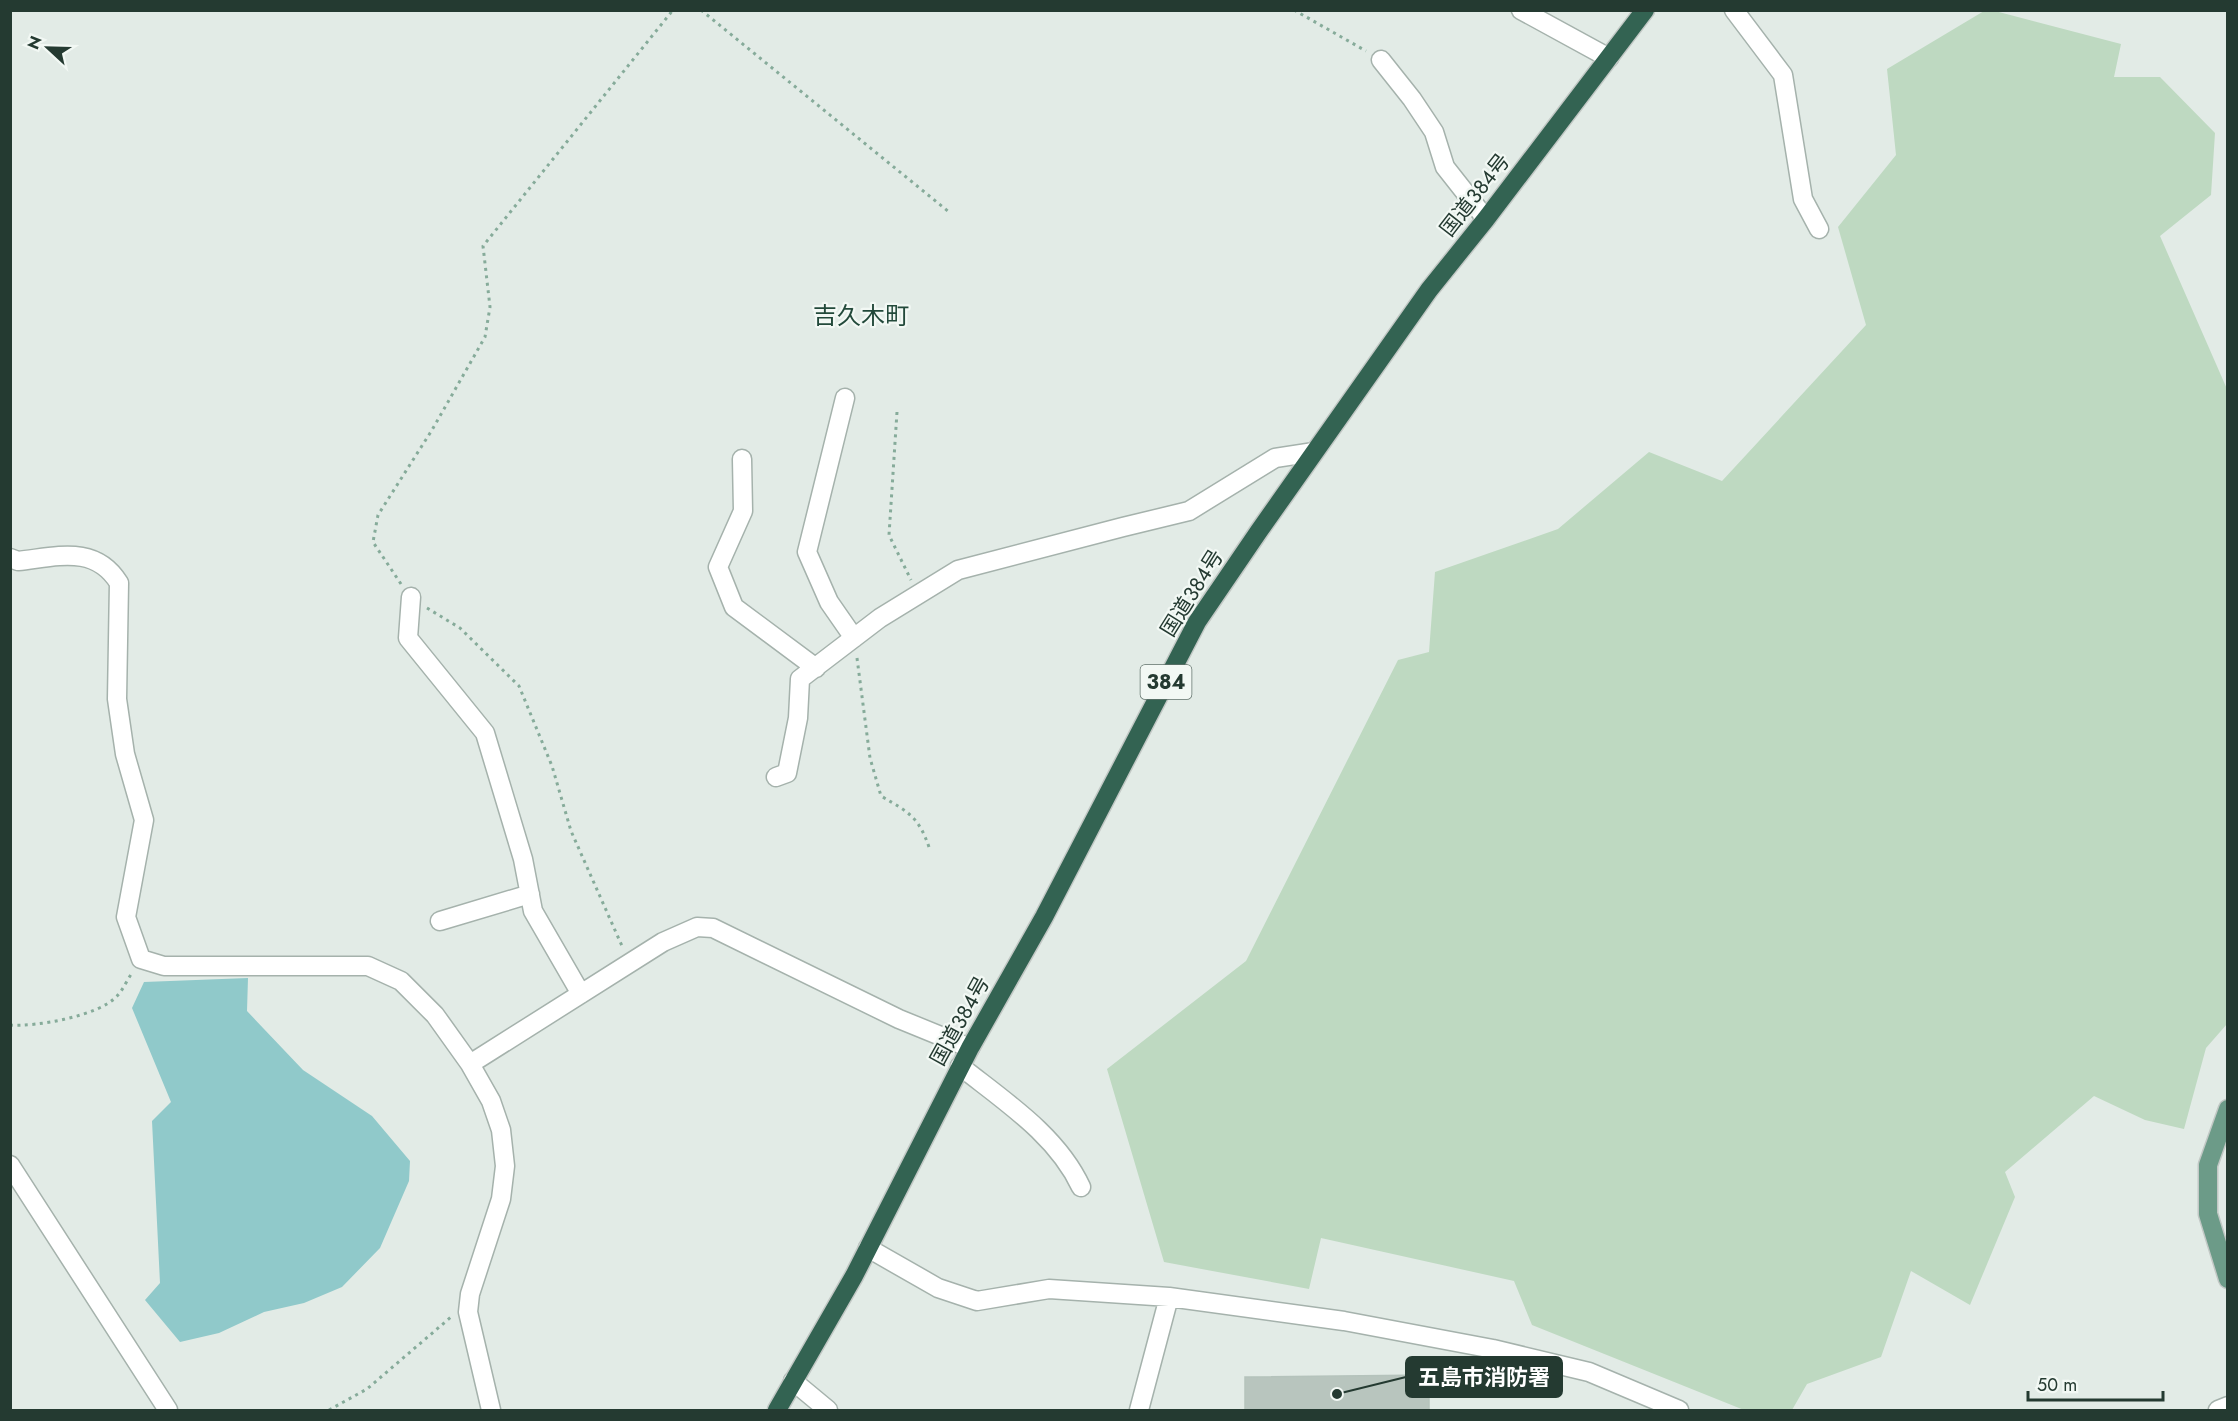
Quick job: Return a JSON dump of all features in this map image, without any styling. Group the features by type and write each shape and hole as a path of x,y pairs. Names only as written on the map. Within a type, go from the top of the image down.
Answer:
{"highway":[{"name":"国道384号","path":"777,1410 855,1276 960,1066 1044,917 1197,622 1429,291 1645,10"}],"main road":[{"path":"2228,1108 2208,1165 2208,1214 2228,1278"}],"street":[{"path":"1521,10 1609,58"},
{"path":"1734,10 1783,75 1803,199 1819,229"},
{"path":"1381,60 1412,99 1434,132 1445,167 1486,219"},
{"path":"845,398 807,552 829,602 854,638"},
{"path":"776,777 787,773 798,718 800,679 880,618 958,570 1190,511 1275,458 1314,452"},
{"path":"742,459 743,511 718,567 734,607 816,668"},
{"path":"10,558 18,561 79,555 110,569 118,584 117,699 125,754 144,820 126,917 141,959 164,966 368,966 401,981 435,1015 470,1064 491,1101 501,1130 505,1166 501,1199 469,1301 468,1311 491,1410"},
{"path":"411,597 408,638 485,733 523,859 533,910 581,994"},
{"path":"440,921 530,894"},
{"path":"470,1064 663,942 697,927 713,928 899,1019 970,1048"},
{"path":"960,1066 1041,1131 1074,1173 1081,1187"},
{"path":"10,1165 168,1410"},
{"path":"868,1248 938,1288 977,1301 1049,1289 1169,1297 1344,1321 1493,1349 1588,1372 1679,1410"},
{"path":"1139,1410 1169,1297"},
{"path":"793,1381 828,1410"},
{"path":"2218,1410 2228,1406"}],"path":[{"path":"628,964 571,831 552,766 519,686 460,628 411,597 373,542 378,515 432,430 484,337 490,307 483,246 672,10"},
{"path":"701,10 949,212"},
{"path":"1294,10 1381,60"},
{"path":"897,412 890,535 918,595"},
{"path":"854,638 870,758 881,796 909,813 921,826 930,850"},
{"path":"10,1024 40,1023 76,1016 105,1005 116,997 141,959"},
{"path":"329,1410 367,1389 469,1301"}],"green space":[{"path":"1984,11 1995,11 2121,44 2114,77 2160,77 2215,133 2211,195 2160,236 2227,389 2227,1024 2206,1048 2184,1129 2145,1120 2094,1096 2005,1172 2015,1197 1970,1305 1911,1271 1881,1357 1807,1384 1792,1410 1744,1410 1532,1325 1514,1281 1321,1238 1309,1289 1164,1262 1107,1069 1246,961 1398,660 1429,652 1435,572 1558,529 1649,452 1722,481 1866,325 1838,227 1896,155 1887,69"}],"water":[{"path":"248,978 247,1011 303,1070 372,1116 410,1161 409,1181 380,1248 342,1287 304,1303 264,1312 219,1333 180,1342 145,1300 160,1283 152,1121 171,1102 132,1008 144,982"}],"building":[{"path":"1429,1375 1429,1410 1245,1410 1245,1377"}],"place":[{"name":"五島市消防署","path":"1337,1394"}],"district":[{"name":"吉久木町","path":"861,315"}]}
